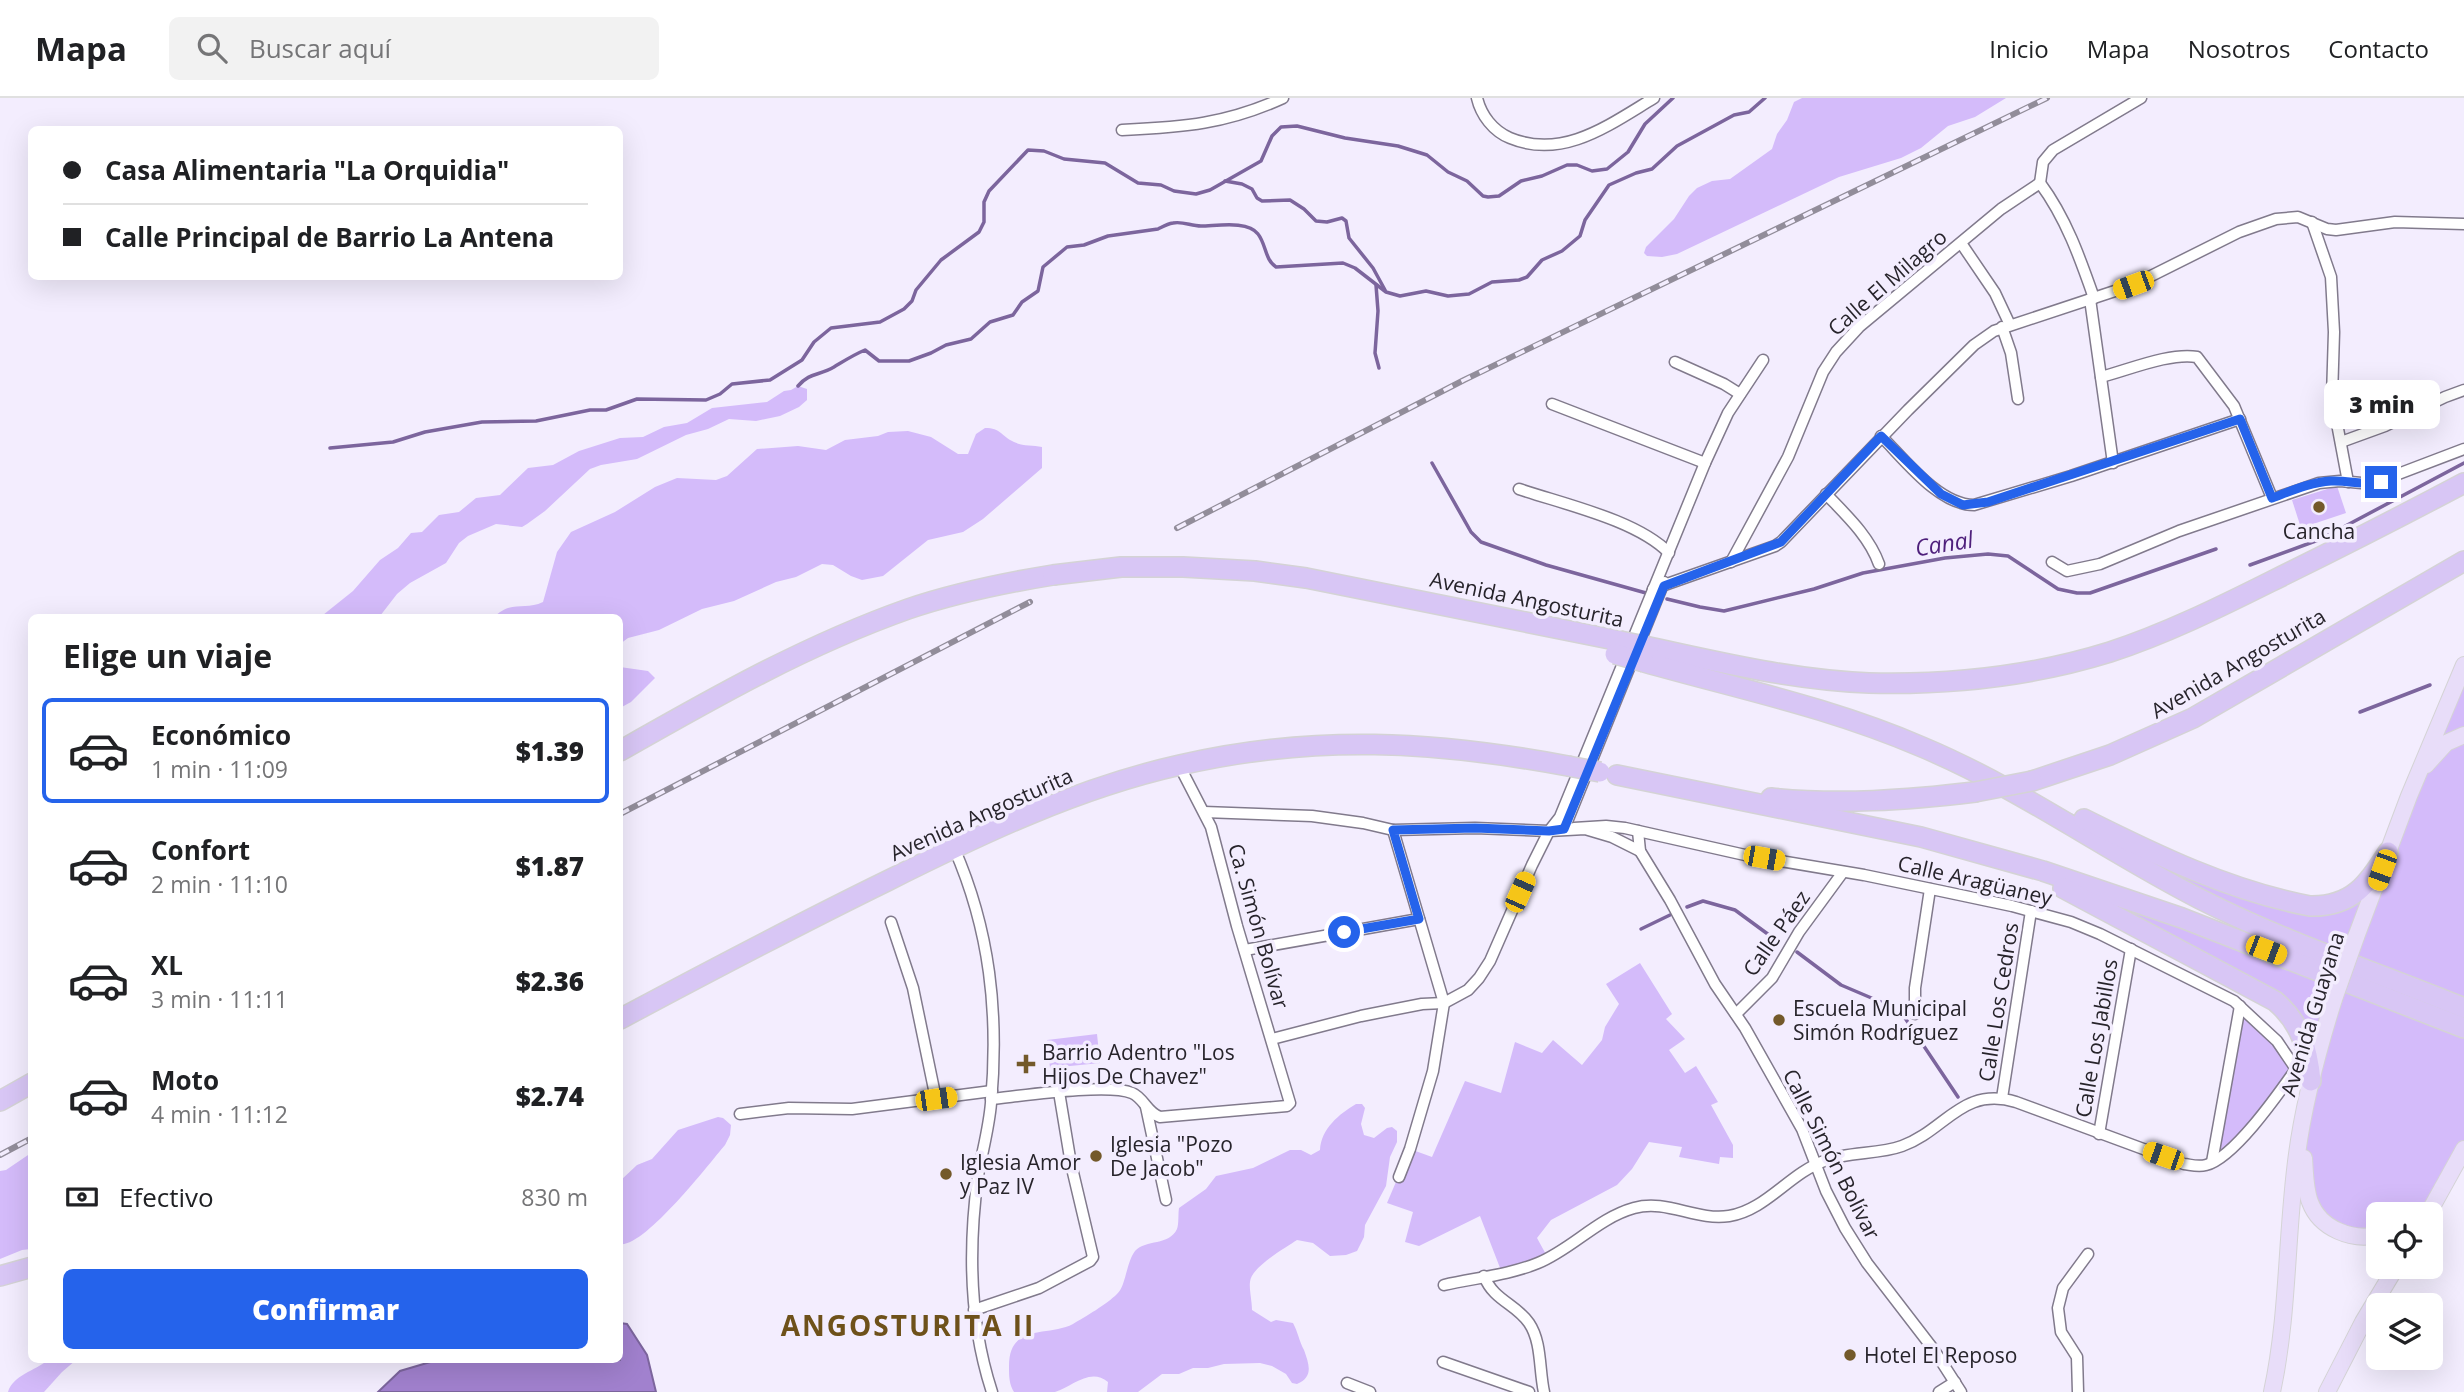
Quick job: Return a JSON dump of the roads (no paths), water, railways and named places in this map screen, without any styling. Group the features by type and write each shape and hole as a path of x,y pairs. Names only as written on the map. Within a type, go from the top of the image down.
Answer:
{"highway":[{"path":"1646,655 1829,680 1914,683 2026,672 2108,652 2184,624 2306,565 2464,483"},
{"name":"Avenida Angosturita","path":"623,1017 806,921 1038,809 1179,765 1249,753 1370,743 1450,747 1741,794 1812,801 1893,800 1982,785 2032,780 2110,755 2193,719 2464,561"},
{"name":"Avenida Angosturita","path":"623,749 746,681 867,624 950,596 1016,581 1121,567 1255,571 1306,578 1438,604 1646,655"},
{"path":"1646,655 1833,713 1924,747 1982,785 2202,900 2269,930 2464,1008"},
{"path":"1608,773 1922,837 2002,859 2182,918 2464,1028"},
{"path":"1982,785 2071,813 2193,871 2220,881 2310,906 2330,904 2356,894 2369,883 2388,852"},
{"path":"2002,859 2101,907 2275,1001 2294,1020 2301,1033 2309,1062 2305,1081"},
{"path":"0,1101 28,1085"},
{"path":"0,1276 28,1268"}],"main road":[{"name":"Avenida Guayana","path":"2272,1392 2281,1344 2305,1081 2388,852 2464,665"},
{"path":"2418,775 2446,743 2464,735"},
{"path":"2305,1081 2304,1152 2309,1202 2322,1219 2343,1233 2366,1238"},
{"path":"2435,1202 2464,1149"},
{"path":"2424,1202 2455,1166"},
{"path":"2327,1392 2389,1279"}],"street":[{"path":"1122,130 1204,125 1283,98"},
{"path":"1477,98 1483,115 1503,135 1527,144 1547,146 1562,145 1580,138 1654,98"},
{"path":"2113,463 2092,299 2068,228 2054,201 2040,183 2043,162 2053,150 2141,98"},
{"name":"Calle El Milagro","path":"1731,562 1788,457 1823,372 1836,352 1859,327 2001,209 2040,183"},
{"path":"1272,1039 1361,1016 1422,1004 1444,1003 1468,990 1484,971 1549,831 1560,817 1658,587 1781,542 1881,436 1975,345 2006,326 2133,285 2259,224 2287,217 2298,217 2326,229 2336,230 2395,222 2464,224"},
{"path":"2312,222 2328,264 2333,291 2332,397 2348,482"},
{"path":"1961,243 1995,293 2006,326 2018,399"},
{"path":"2101,377 2170,358 2197,356 2215,378 2240,419 2272,498"},
{"path":"1640,851 1595,831 1569,829 1664,565 1705,463 1740,394 1763,360"},
{"path":"1675,362 1740,394"},
{"path":"2341,442 2385,426 2464,390"},
{"path":"1552,404 1705,463"},
{"path":"1881,436 1941,494 1963,505 1988,502 2240,419"},
{"path":"2052,562 2067,571 2100,564 2179,531 2319,483 2348,482 2362,485 2381,482 2464,449"},
{"path":"1519,489 1634,529 1653,539 1669,553"},
{"path":"1826,494 1859,530 1880,564"},
{"name":"Ca. Simón Bolívar","path":"1146,1107 1153,1115 1160,1117 1281,1107 1290,1102 1204,812 1179,765"},
{"name":"Calle Aragüaney","path":"1204,812 1312,816 1363,822 1393,830 1475,828 1549,831 1617,826 1745,855 1930,888 2031,911 2071,922 2240,1006 2277,1041 2305,1081"},
{"path":"1393,830 1444,1003 1433,1071 1399,1177"},
{"path":"1638,831 1640,851"},
{"path":"954,848 977,906 986,943 992,1003 991,1095 974,1210 972,1256 974,1310 980,1348 992,1392"},
{"name":"Calle Simón Bolívar","path":"1640,851 1670,900 1714,984 1736,1014 1798,1121 1832,1204 1856,1245 1958,1387"},
{"name":"Calle Páez","path":"1736,1014 1772,978 1799,932 1843,872"},
{"path":"1915,1014 1915,988 1930,888"},
{"name":"Calle Los Cedros","path":"2002,1098 2031,911"},
{"path":"1245,950 1419,919"},
{"path":"891,922 913,988 936,1099"},
{"name":"Calle Los Jabillos","path":"2099,1134 2131,950"},
{"path":"2212,1163 2240,1006"},
{"path":"1444,1284 1537,1263 1633,1208 1657,1205 1712,1217 1725,1217 1748,1211 1817,1164 1835,1158 1903,1146 1978,1100 2002,1098 2184,1164 2196,1166 2212,1163 2225,1155 2305,1081"},
{"path":"740,1114 775,1109 852,1109 991,1095 1106,1090 1130,1092 1136,1094 1146,1107 1166,1200"},
{"path":"974,1310 1039,1288 1093,1257 1071,1164 1059,1093"},
{"path":"2078,1392 2077,1357 2061,1332 2058,1308 2063,1288 2088,1254"},
{"path":"1484,1276 1495,1295 1520,1314 1532,1329 1544,1392"},
{"path":"1443,1362 1529,1392"},
{"path":"1347,1383 1370,1392"},
{"path":"1939,1392 1958,1387"}],"waterway":[{"path":"330,448 393,442 425,432 482,422 536,421 590,410 606,410 637,399 706,400 720,394 732,384 770,380 802,360 814,342 831,328 880,322 904,309 941,260 979,232 984,222 984,202 989,191 1028,150 1044,151 1064,159 1105,163 1138,183 1161,185 1174,191 1196,194 1210,190 1261,161 1272,136 1281,127 1297,126 1345,138 1398,146 1427,155 1488,197 1499,196 1521,181 1542,176 1567,165 1577,165 1592,171 1607,169 1628,152 1645,124 1673,98"},
{"path":"798,386 807,378 829,370 865,350 879,361 909,361 946,345 971,339 990,322 1013,315 1022,302 1038,291 1043,267 1067,247 1084,245 1108,236 1158,229 1173,223 1247,227 1258,234 1276,267 1343,263 1355,268 1386,292 1400,296 1426,291 1448,296 1469,294 1492,282 1519,280 1527,277 1542,260 1562,251 1580,236 1585,220 1609,185 1652,169 1677,146 1734,115 1749,112 1765,98"},
{"path":"1225,181 1252,189 1262,201 1290,200 1316,221 1327,222 1342,218 1346,221 1349,238 1373,268 1385,290"},
{"path":"1376,285 1378,311 1375,353 1379,368"},
{"path":"1432,463 1471,532 1481,542 1546,565 1646,593"},
{"path":"2250,565 2321,539 2464,463"},
{"name":"Canal","path":"1667,599 1724,611 1814,589 1863,573 1945,558 1988,554 2008,556 2058,589 2090,593 2216,549"},
{"path":"2360,712 2430,685"},
{"path":"1687,907 1703,901 1735,910 1780,943"},
{"path":"1641,929 1670,915"},
{"path":"1797,952 1841,985 1895,1008 1903,1015 1958,1097"}],"railway":[{"path":"1177,528 1464,380 2047,98"},
{"path":"623,812 1030,602"},
{"path":"0,1155 28,1140"}],"place":[{"name":"Cancha","path":"2319,507"},
{"name":"Escuela Municipal Simón Rodríguez","path":"1779,1020"},
{"name":"Barrio Adentro \"Los Hijos De Chavez\"","path":"1026,1064"},
{"name":"Iglesia \"Pozo De Jacob\"","path":"1096,1156"},
{"name":"Iglesia Amor y Paz IV","path":"946,1174"},
{"name":"Hotel El Reposo","path":"1850,1355"}],"district":[{"name":"ANGOSTURITA II","path":"908,1325"}]}
